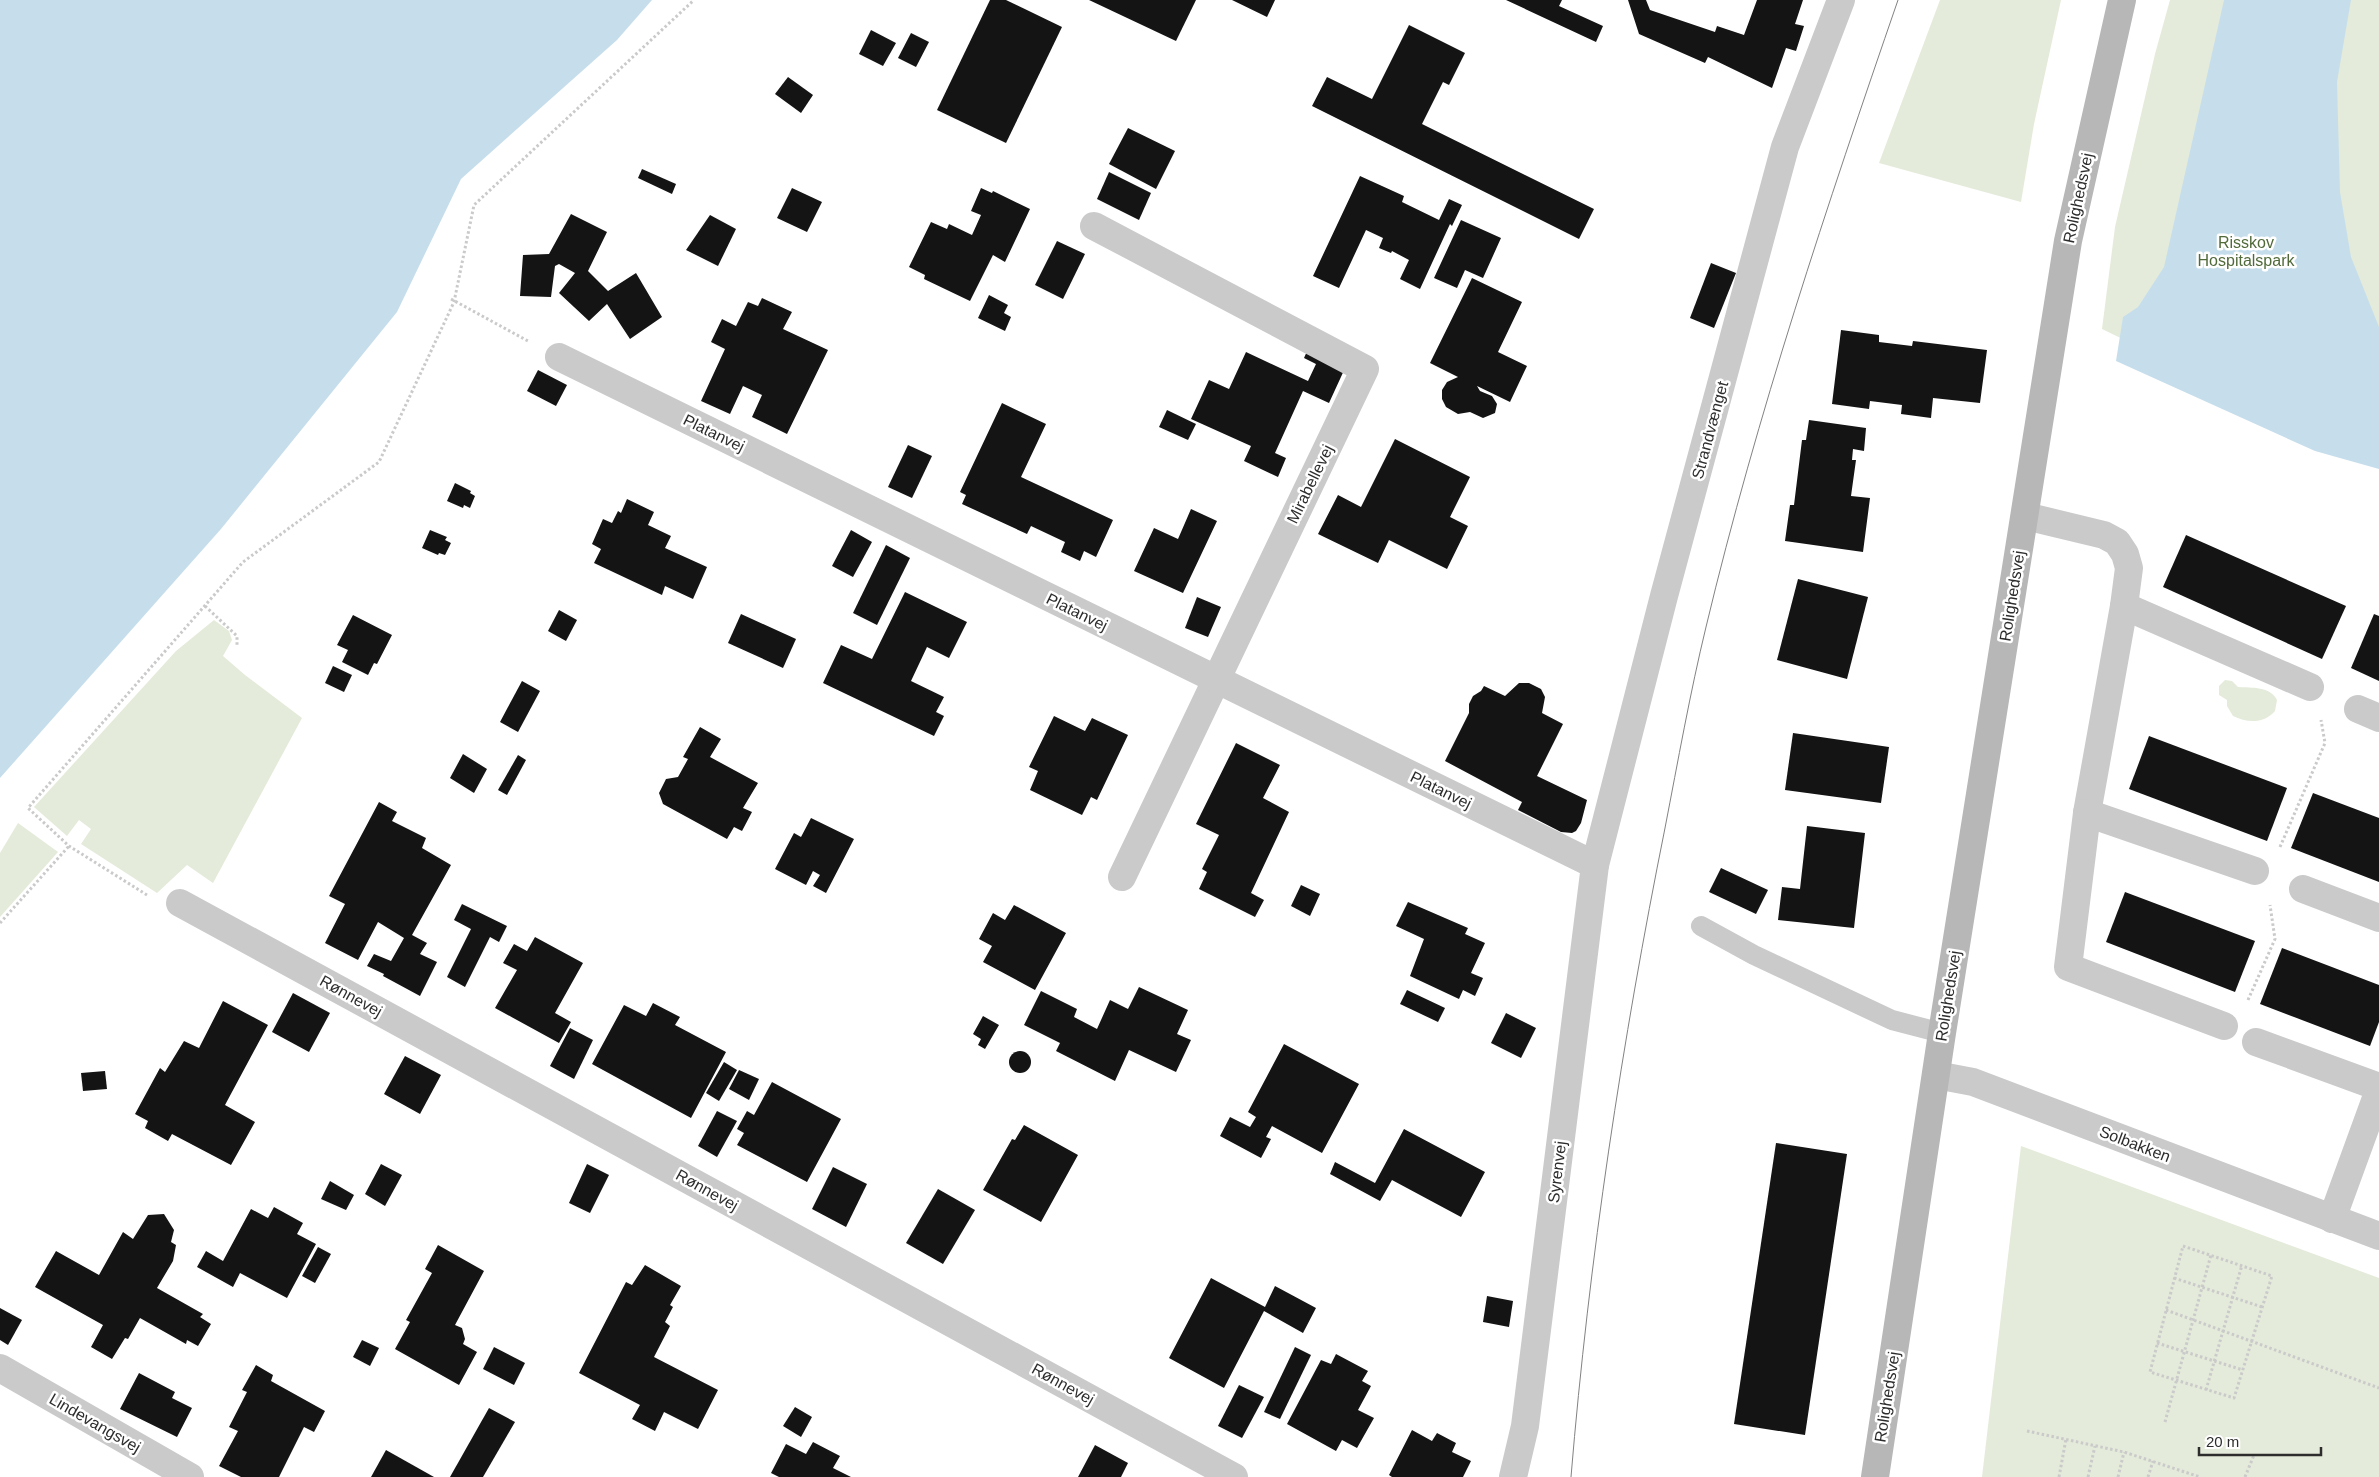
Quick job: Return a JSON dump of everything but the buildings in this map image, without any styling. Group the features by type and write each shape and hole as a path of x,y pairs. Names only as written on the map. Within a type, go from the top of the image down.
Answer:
{"street":[{"name":"Strandvænget","path":"1595,865 1664,596 1785,147 1841,0"},
{"name":"Rolighedsvej","path":"1875,1477 1942,1033 2068,241 2122,0"},
{"name":"Mirabellevej","path":"1094,226 1365,369 1122,877"},
{"name":"Platanvej","path":"560,357 1595,865"},
{"path":"2025,516 2104,535 2117,542 2125,554 2129,568 2087,813 2068,967 2224,1026"},
{"path":"2124,606 2310,687"},
{"path":"2087,813 2255,872"},
{"name":"Syrenvej","path":"1513,1477 1524,1426 1595,865"},
{"path":"2304,889 2379,918"},
{"name":"Rønnevej","path":"180,903 1234,1477"},
{"path":"2256,1042 2379,1089 2332,1219"},
{"name":"Solbakken","path":"1936,1075 1973,1082 2379,1236"},
{"name":"Lindevangsvej","path":"0,1368 190,1477"}],"lane":[{"path":"1701,926 1754,955 1892,1020 1942,1033"}],"path":[{"path":"180,903 174,912 69,846 28,808 243,562 379,462 452,300 474,205 694,0"},
{"path":"452,300 560,357"},
{"path":"205,606 237,636 237,647"},
{"path":"2279,850 2325,743 2321,721 2324,713"},
{"path":"0,922 69,846"},
{"path":"2224,1026 2235,1030 2274,939 2270,903"},
{"path":"2183,1246 2211,1254 2272,1276 2234,1398 2150,1372 2183,1246"},
{"path":"2165,1422 2211,1254"},
{"path":"2206,1390 2242,1265"},
{"path":"2174,1278 2262,1307"},
{"path":"2166,1310 2379,1388"},
{"path":"2157,1343 2243,1370"},
{"path":"2027,1431 2124,1452 2200,1477"},
{"path":"2059,1477 2066,1439"},
{"path":"2088,1477 2094,1446"},
{"path":"2118,1477 2124,1452"},
{"path":"2245,1477 2254,1455"},
{"path":"2148,1477 2153,1461"},
{"path":"2180,1477 2182,1471"}],"green space":[{"path":"1940,0 2061,0 2034,124 2021,202 1879,163"},
{"name":"Risskov Hospitalspark","path":"2170,0 2379,0 2379,463 2102,329 2115,227 2155,54"},
{"path":"214,620 229,631 232,640 223,656 302,718 213,883 187,865 157,893 81,844 91,829 79,820 67,836 34,807 176,651"},
{"path":"2225,680 2232,681 2238,687 2270,692 2277,700 2275,711 2266,718 2255,721 2233,716 2227,706 2227,700 2219,695 2219,686"},
{"path":"18,823 58,852 0,917 0,853"},
{"path":"2021,1146 2379,1278 2379,1477 1982,1477"}],"water":[{"path":"0,0 652,0 617,40 461,179 397,312 221,529 0,778"},
{"name":"Risskov Hospitalspark","path":"2224,0 2351,0 2337,82 2340,192 2351,257 2379,327 2379,469 2315,451 2116,361 2123,317 2138,307 2164,267"}],"tram line":[{"path":"1571,1477 1578,1395 1597,1232 1621,1070 1649,908 1700,652 1726,547 1770,389 1819,233 1898,0"}]}
